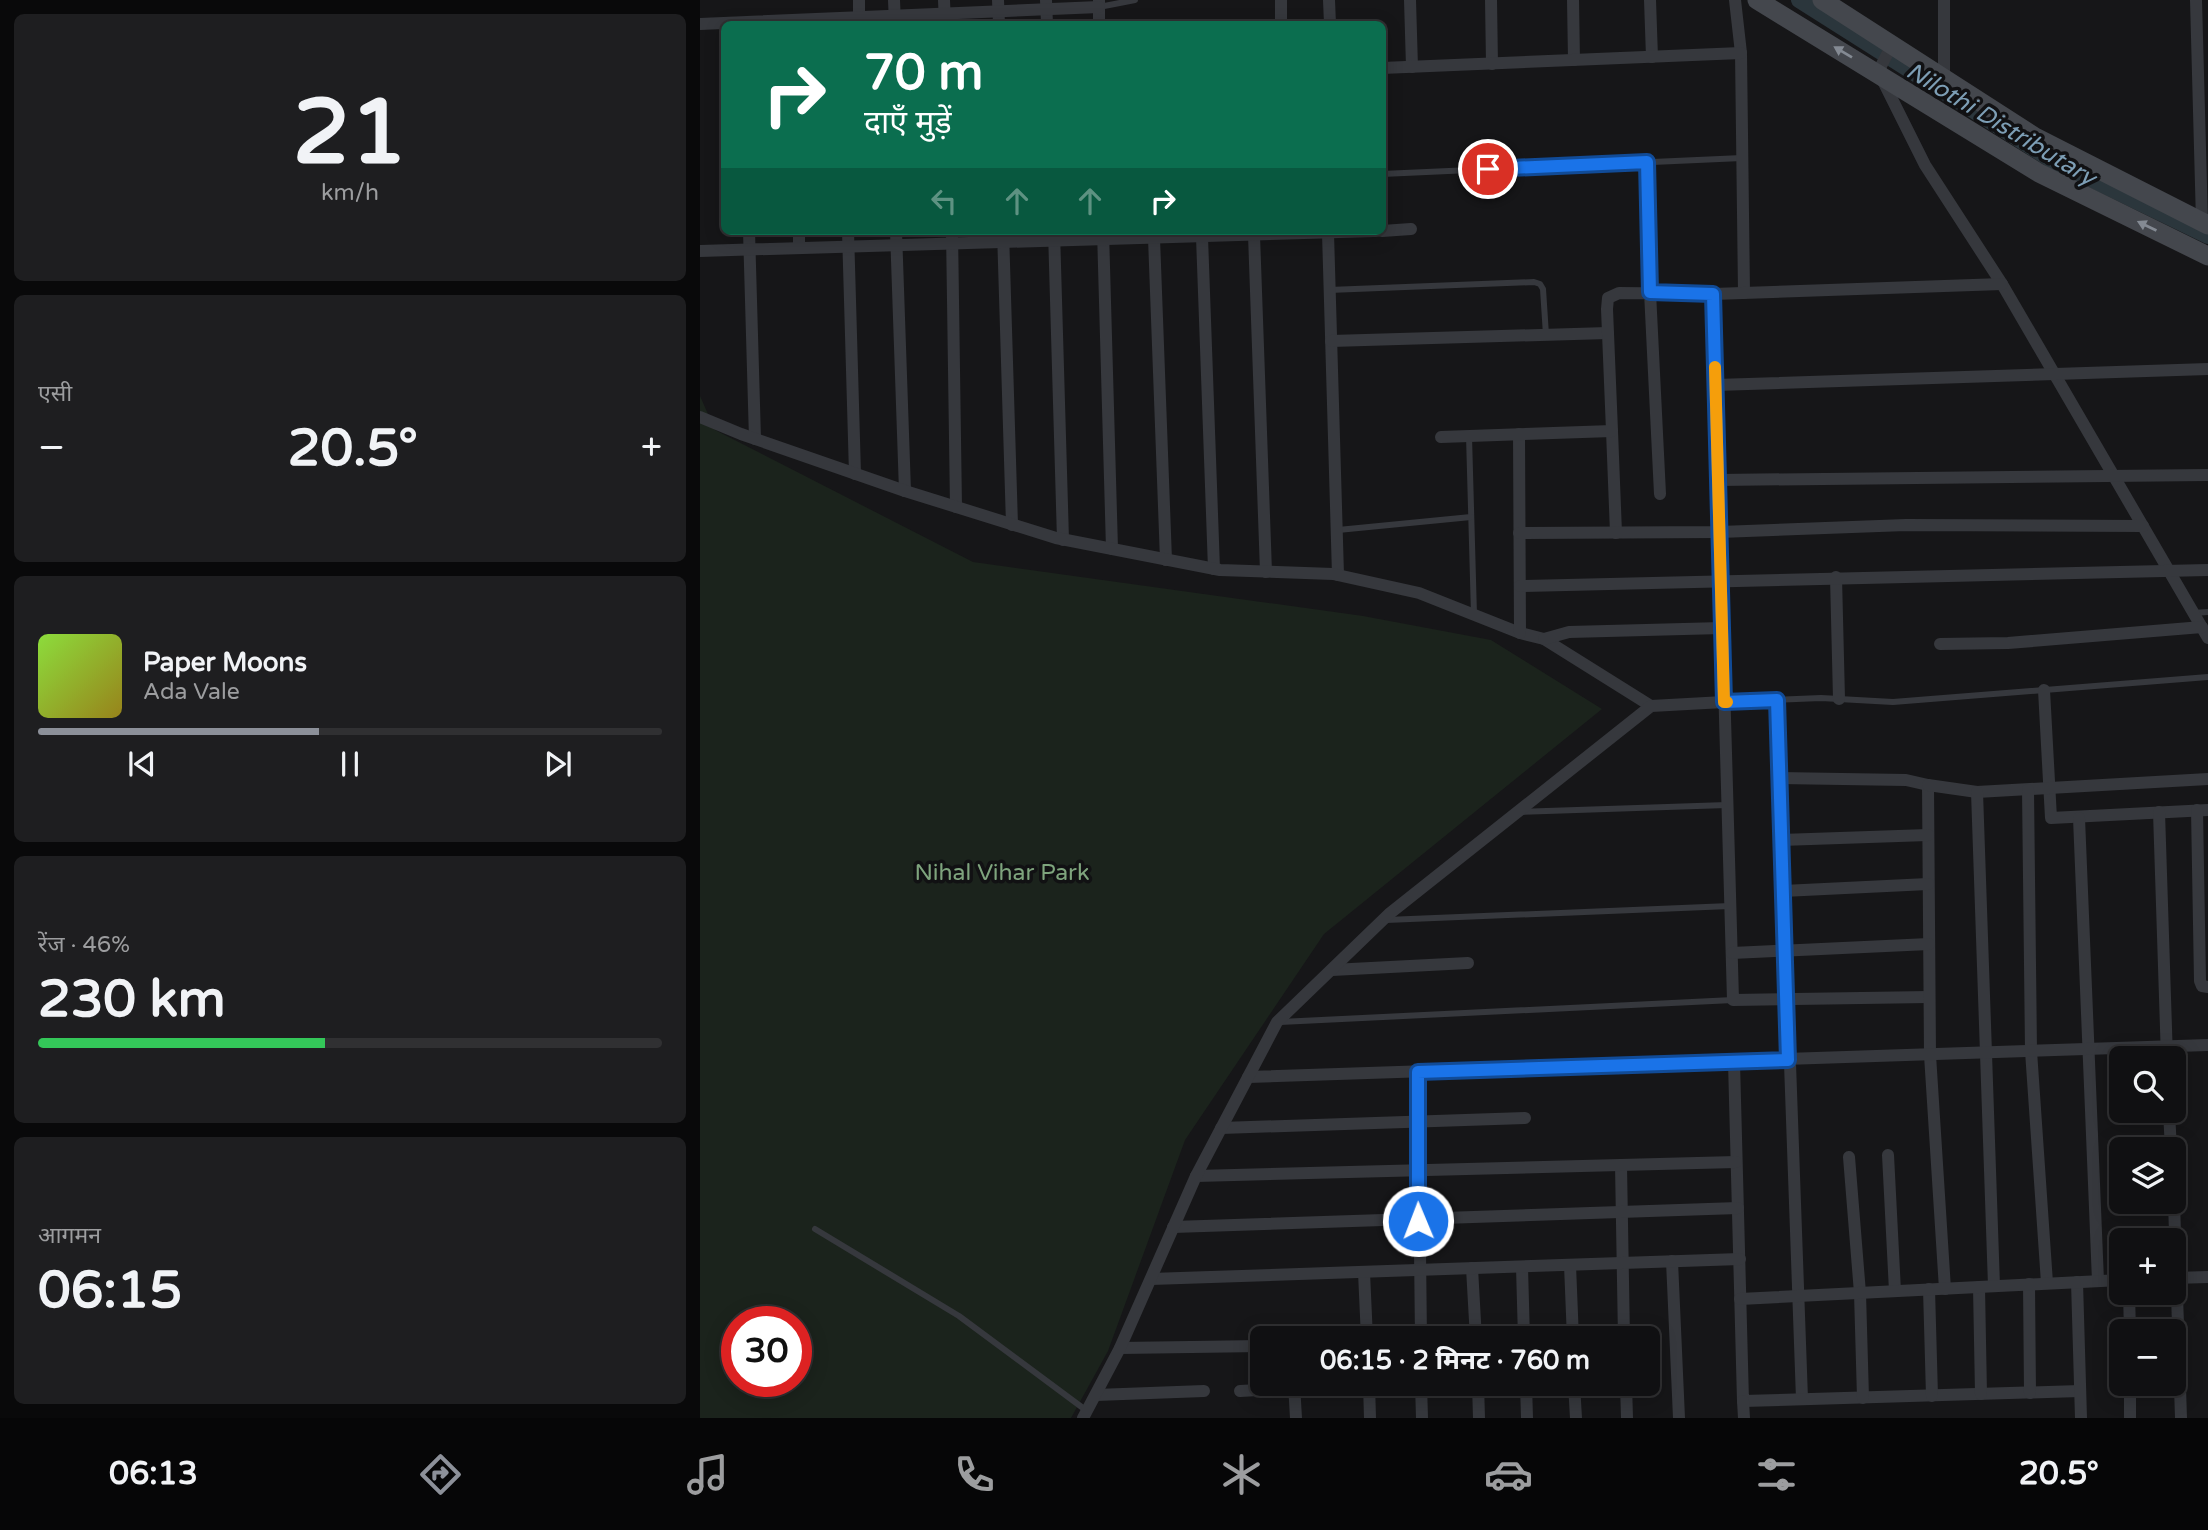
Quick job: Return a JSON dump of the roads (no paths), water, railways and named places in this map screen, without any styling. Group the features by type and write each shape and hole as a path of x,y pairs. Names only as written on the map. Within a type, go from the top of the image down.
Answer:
{"street":[{"path":"859,0 859,17"},
{"path":"894,0 895,20"},
{"path":"944,0 945,19"},
{"path":"1281,0 1281,21"},
{"path":"1329,0 1330,21"},
{"path":"1409,0 1412,67"},
{"path":"1491,0 1492,64"},
{"path":"1573,0 1574,60"},
{"path":"1650,0 1652,57"},
{"path":"1735,0 1741,53 1744,293"},
{"path":"1757,0 1881,71 2039,173 2208,256"},
{"path":"1822,0 1890,48 2035,137 2205,223 2201,6"},
{"path":"1944,0 1944,79"},
{"path":"843,21 859,17 895,20 945,19 1046,5 1099,4"},
{"path":"700,23 721,23"},
{"path":"1890,48 1881,71 1925,165 2002,284 2205,633 1940,644"},
{"path":"1386,68 1741,53"},
{"path":"1386,231 1411,229"},
{"path":"749,235 755,439"},
{"path":"799,235 799,248"},
{"path":"848,235 855,474"},
{"path":"896,235 905,491"},
{"path":"700,251 896,246 953,237 1103,235 1154,238 1254,235 1266,572"},
{"path":"1103,235 1112,549"},
{"path":"1328,235 1338,575"},
{"path":"1055,236 1063,540"},
{"path":"953,237 956,507"},
{"path":"1003,237 1012,525"},
{"path":"1202,237 1214,569"},
{"path":"1154,238 1166,559"},
{"path":"1616,533 1608,298 1619,293 1713,294 2002,284"},
{"path":"1650,292 1660,494"},
{"path":"1713,294 1733,1000 1930,997"},
{"path":"1331,341 1608,333"},
{"path":"1716,385 2208,369"},
{"path":"700,417 905,491 1063,540 1214,569 1338,575 1419,593 1520,633 1544,639 1651,706 1724,702"},
{"path":"1441,438 1612,431"},
{"path":"1519,434 1520,633"},
{"path":"1718,480 2208,475"},
{"path":"1520,533 1720,532 1906,525 2143,526"},
{"path":"1520,586 1721,579 2208,570"},
{"path":"1836,577 1839,699"},
{"path":"1544,639 1569,632 1722,628"},
{"path":"2044,690 2051,818 2203,810 2204,891 2200,981 2202,986 2208,987"},
{"path":"1777,700 1802,1399"},
{"path":"1085,1415 1120,1348 1196,1176 1277,1023 1383,920 1651,706"},
{"path":"1779,778 1906,780 1977,792 2208,779"},
{"path":"1928,785 1930,1055 1945,1289"},
{"path":"2028,790 2031,1051 2047,1283"},
{"path":"1977,792 1994,1286"},
{"path":"2159,813 2167,1046"},
{"path":"2079,818 2098,1281"},
{"path":"1781,840 1927,835"},
{"path":"1783,891 1928,884"},
{"path":"1732,953 1929,944"},
{"path":"1332,970 1468,964"},
{"path":"2186,1049 2208,1045"},
{"path":"1248,1077 2109,1050"},
{"path":"1734,1062 1744,1418"},
{"path":"1418,1072 1420,1326"},
{"path":"1221,1128 1525,1118"},
{"path":"1888,1155 1895,1291"},
{"path":"1849,1157 1860,1293 1863,1398"},
{"path":"1196,1176 1736,1162"},
{"path":"1621,1165 1620,1263 1623,1326"},
{"path":"1173,1227 1738,1209"},
{"path":"1151,1279 1740,1259"},
{"path":"1672,1261 1679,1418"},
{"path":"1570,1265 1572,1326"},
{"path":"1522,1267 1524,1326"},
{"path":"1472,1268 1475,1326"},
{"path":"1364,1272 1366,1326"},
{"path":"2186,1278 2208,1277"},
{"path":"1740,1298 2109,1281"},
{"path":"2077,1282 2081,1418"},
{"path":"2029,1284 2030,1393"},
{"path":"1979,1287 1981,1394"},
{"path":"1928,1289 1932,1396"},
{"path":"2176,1305 2180,1418"},
{"path":"1120,1348 1250,1346"},
{"path":"1240,1391 1250,1390"},
{"path":"1096,1395 1204,1391"},
{"path":"1743,1401 2080,1391"},
{"path":"1295,1396 1296,1418"},
{"path":"1369,1396 1370,1418"},
{"path":"1422,1396 1422,1418"},
{"path":"1478,1396 1479,1418"},
{"path":"1526,1396 1527,1418"},
{"path":"1575,1396 1576,1418"},
{"path":"1626,1396 1627,1418"},
{"path":"2130,1396 2130,1418"}],"lane":[{"path":"1099,4 1135,0"},
{"path":"1386,174 1742,158"},
{"path":"1647,162 1650,292"},
{"path":"1329,290 1534,282 1540,284 1543,289 1546,335"},
{"path":"1469,436 1474,615"},
{"path":"1336,530 1471,517"},
{"path":"2193,613 2208,612"},
{"path":"1724,702 1839,699 1893,702 2208,677"},
{"path":"1517,812 1727,805"},
{"path":"1383,920 1730,906"},
{"path":"1277,1023 1733,1000"},
{"path":"816,1228 959,1316 1085,1415"}],"waterway":[{"name":"Nilothi Distributary","path":"1799,0 2053,161 2208,236"}],"park label":[{"name":"Nihal Vihar Park","path":"1002,872"}]}
